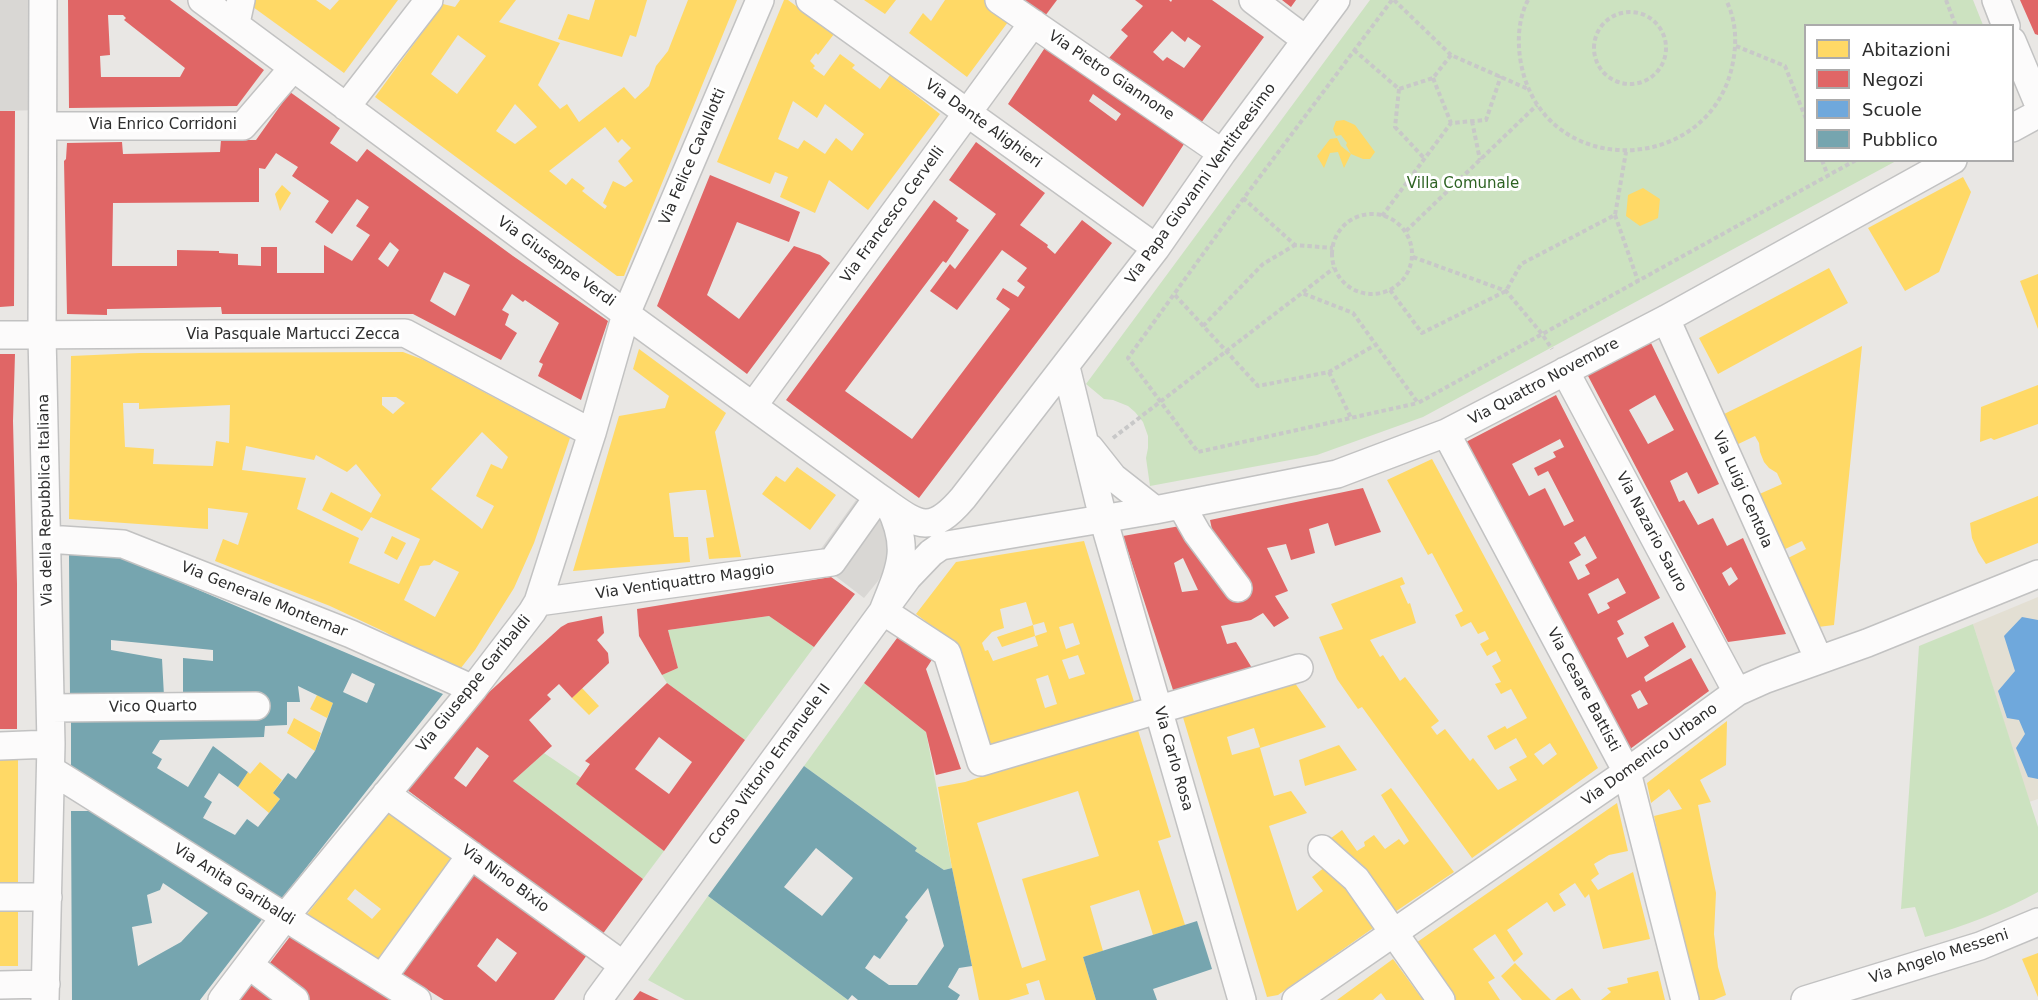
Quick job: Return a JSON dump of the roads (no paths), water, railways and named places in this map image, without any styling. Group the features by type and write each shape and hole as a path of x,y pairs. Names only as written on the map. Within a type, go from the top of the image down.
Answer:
{"street":[{"name":"Via della Repubblica Italiana","path":"43,0 42,335 51,708 45,992"},
{"name":"Via Giuseppe Verdi","path":"202,0 239,12 293,68 626,314 912,520"},
{"path":"346,107 429,0"},
{"name":"Via Felice Cavallotti","path":"626,314 760,0"},
{"name":"Via Dante Alighieri","path":"810,0 1156,248"},
{"name":"Via Pietro Giannone","path":"999,0 1222,153"},
{"path":"1252,0 1306,40"},
{"name":"Via Papa Giovanni Ventitreesimo","path":"912,520 934,523 944,519 951,512 1066,367 1156,248 1222,153 1336,0"},
{"path":"1996,0 2005,24"},
{"name":"Via Francesco Cervelli","path":"753,406 1033,23"},
{"path":"2014,43 2038,103"},
{"name":"Via Enrico Corridoni","path":"44,126 243,126 293,68"},
{"path":"2014,127 2038,114"},
{"name":"Via Quattro Novembre","path":"954,543 1155,510 1337,474 1446,433 1666,319 1949,162"},
{"name":"Via Giuseppe Garibaldi","path":"222,1000 285,917 473,689 538,602 592,434 626,314"},
{"name":"Via Luigi Centola","path":"1666,319 1819,660"},
{"name":"Via Pasquale Martucci Zecca","path":"0,335 405,333 592,434"},
{"name":"Via Carlo Rosa","path":"1066,367 1089,446 1103,518 1242,1000"},
{"name":"Via Nazario Sauro","path":"1565,371 1737,692"},
{"name":"Via Cesare Battisti","path":"1446,433 1627,772 1685,1000"},
{"path":"1089,446 1113,477 1155,510"},
{"path":"884,501 900,535 903,553 898,574 883,611 947,653 981,762 1299,668"},
{"name":"Via Ventiquattro Maggio","path":"538,602 832,562 884,501"},
{"path":"1181,505 1197,533 1238,588"},
{"name":"Via Generale Montemar","path":"47,539 123,544 351,634 473,689"},
{"name":"Corso Vittorio Emanuele II","path":"598,1000 908,577 941,546 954,543"},
{"name":"Via Domenico Urbano","path":"1296,1000 1627,772 1737,692 2038,574"},
{"name":"Vico Quarto","path":"51,708 256,706"},
{"path":"0,746 51,744"},
{"name":"Via Anita Garibaldi","path":"51,770 417,1000"},
{"name":"Via Nino Bixio","path":"386,794 623,965"},
{"path":"1322,849 1356,879 1441,1000"},
{"path":"382,978 471,855"},
{"path":"0,897 48,897"},
{"name":"Via Angelo Messeni","path":"1805,1000 1980,946 2038,922"},
{"path":"249,965 295,1000"},
{"path":"0,984 45,992"}],"park label":[{"name":"Villa Comunale","path":"1463,184"}]}
